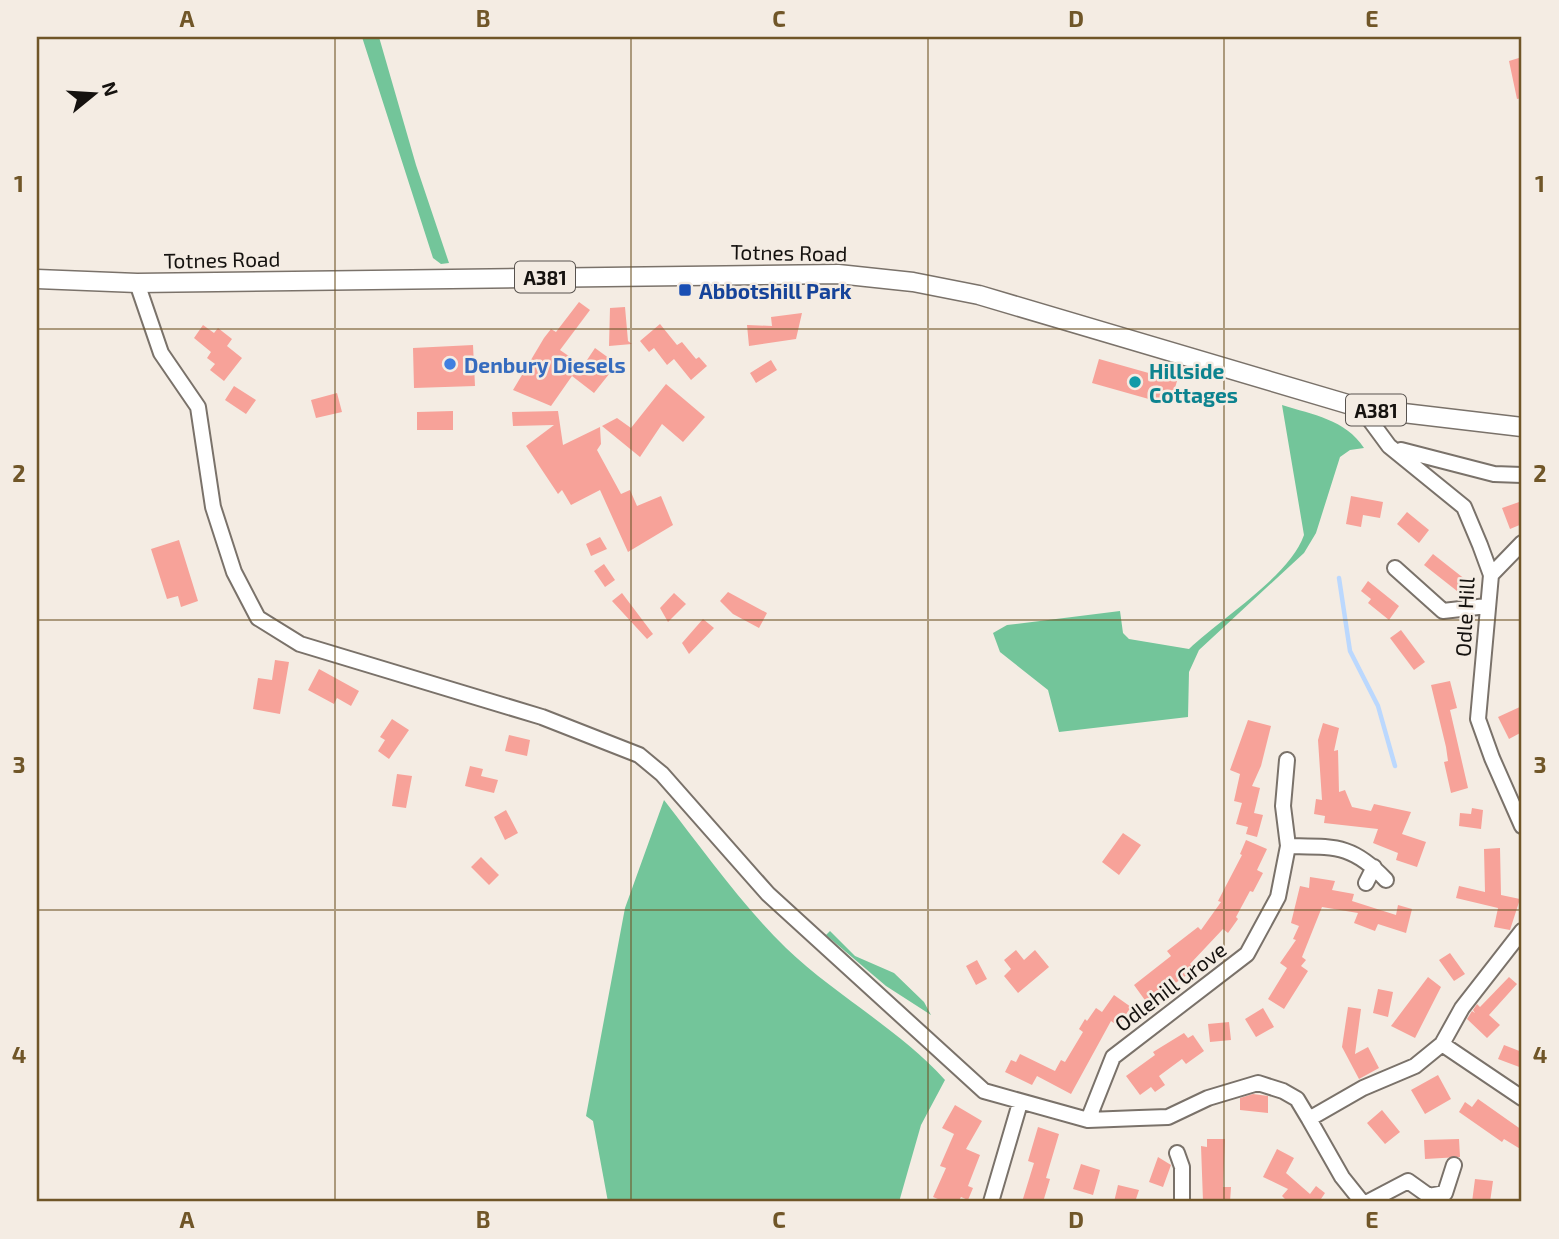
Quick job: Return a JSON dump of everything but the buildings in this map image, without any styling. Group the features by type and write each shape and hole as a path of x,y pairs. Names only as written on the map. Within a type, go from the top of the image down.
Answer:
{"main road":[{"name":"Totnes Road","path":"37,279 137,283 838,274 913,282 979,295 1361,408 1522,427"}],"street":[{"path":"137,283 161,353 198,407 213,507 234,572 258,618 300,644 542,717 639,755 662,774 768,894 984,1090 1020,1103 1088,1119 1168,1117 1208,1098 1258,1083 1297,1099 1342,1177 1362,1202"},
{"name":"Odle Hill","path":"1361,408 1389,446 1397,449 1464,507 1491,575 1478,719 1522,826"},
{"path":"1397,449 1494,474 1522,475"},
{"path":"1491,575 1522,543"},
{"path":"1395,568 1443,611 1487,606"},
{"name":"Odlehill Grove","path":"1088,1119 1113,1057 1247,954 1278,897 1288,846 1283,806 1287,760"},
{"path":"1288,846 1343,847 1374,867 1386,880"},
{"path":"1366,884 1374,867"},
{"path":"1309,1119 1363,1088 1415,1066 1443,1044 1462,1008 1522,931"},
{"path":"1443,1044 1522,1098"},
{"path":"991,1202 1020,1103"},
{"path":"1177,1153 1182,1167 1182,1202"},
{"path":"1368,1202 1408,1181 1429,1196 1445,1193 1454,1165"}],"green space":[{"path":"362,37 379,37 416,165 449,263 441,264 433,258"},
{"path":"1282,405 1338,424 1348,430 1364,448 1350,450 1340,457 1316,533 1304,553 1199,650 1189,672 1188,717 1059,732 1048,690 1000,652 993,633 1007,625 1120,611 1123,633 1129,639 1189,649 1270,581 1285,566 1304,535"},
{"path":"664,800 738,895 786,948 825,982 888,1028 945,1080 921,1125 899,1202 608,1202 593,1121 586,1116 625,908"},
{"path":"830,931 855,956 894,973 924,1002 931,1015 886,986 826,935"}],"waterway":[{"path":"1339,578 1350,651 1378,706 1395,766"}],"place":[{"name":"Abbotshill Park","path":"685,290"},
{"name":"Denbury Diesels","path":"450,364"},
{"name":"Hillside Cottages","path":"1135,382"}]}
